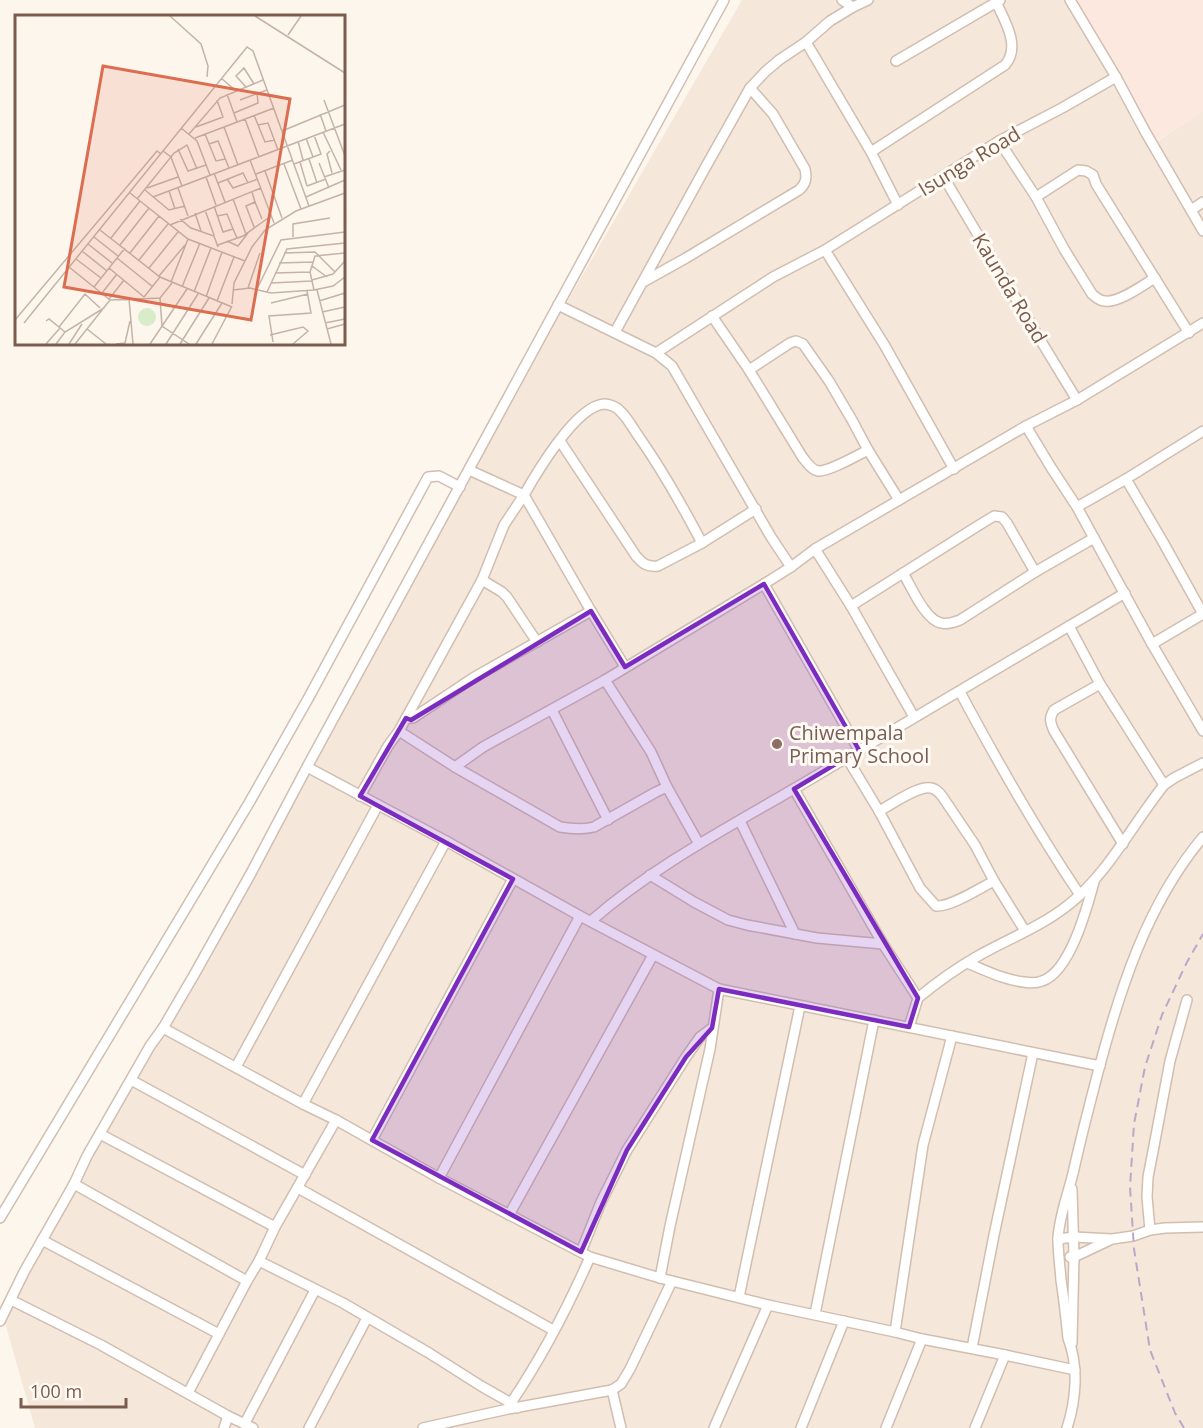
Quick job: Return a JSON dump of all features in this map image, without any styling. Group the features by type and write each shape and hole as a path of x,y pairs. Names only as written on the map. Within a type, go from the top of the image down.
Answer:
{"street":[{"path":"0,1321 87,1156 245,885 724,0"},
{"path":"842,0 853,7"},
{"path":"615,332 750,88 778,60 806,42 830,21 868,0"},
{"path":"1070,0 1203,231"},
{"path":"871,152 1005,65 1012,52 1011,37 998,1 896,61"},
{"path":"806,42 871,152 898,205"},
{"name":"Isunga Road","path":"656,353 773,277 825,250 999,141 1116,77"},
{"path":"643,282 732,231 804,185 807,175 805,169 773,114 750,88"},
{"path":"999,141 1036,197 1092,294 1098,300 1113,301 1155,278"},
{"path":"1036,197 1078,170 1093,175 1096,184 1189,333"},
{"name":"Kaunda Road","path":"944,176 1077,400"},
{"path":"1191,210 1203,202"},
{"path":"825,250 885,346 954,469"},
{"path":"558,304 656,353 672,366 791,567"},
{"path":"712,316 803,458 813,469 818,471 824,469 868,450"},
{"path":"455,767 483,747 605,680 764,584 815,549 1026,426 1077,400 1203,323"},
{"path":"748,370 790,343 796,341 803,344 829,381 899,500"},
{"path":"360,796 399,731 482,580 504,525 537,470 574,422 591,409 603,404 620,410 676,494 702,543"},
{"path":"1026,426 1077,507 1203,731"},
{"path":"1077,507 1203,431"},
{"path":"560,441 644,566 658,566 702,543 756,508"},
{"path":"469,470 524,495 625,667"},
{"path":"0,1218 249,802 309,697 428,477 439,476 460,487"},
{"path":"1126,479 1203,614 1152,644"},
{"path":"851,606 994,516 1002,517 1007,523 1035,572"},
{"path":"903,573 927,613 936,622 943,624 960,620 1094,538"},
{"path":"815,549 851,606 914,717"},
{"path":"482,580 507,597 537,642"},
{"path":"764,584 859,750"},
{"path":"591,921 650,875 699,844 1125,593"},
{"path":"406,718 414,718 473,678 591,611"},
{"path":"1069,626 1100,684 1164,785"},
{"path":"605,680 651,752 667,787 699,844"},
{"path":"1100,684 1054,710 1050,722 1123,844"},
{"path":"960,692 1055,858 1080,895"},
{"path":"552,710 608,820"},
{"path":"399,731 455,767 561,827 572,829 594,827 667,787"},
{"path":"847,758 879,811 917,882 936,906 952,903 994,880"},
{"path":"909,1027 918,998 937,982 1065,908 1080,895 1123,844 1164,785 1203,763"},
{"path":"307,767 719,989 1100,1066"},
{"path":"879,811 920,789 929,787 936,790 975,845 1025,932"},
{"path":"794,789 883,944 918,998"},
{"path":"236,1067 378,805"},
{"path":"740,821 795,934"},
{"path":"1067,1428 1073,1408 1075,1370 1072,1347 1068,1338 1059,1258 1058,1239 1061,1217 1113,1018 1129,969 1149,922 1178,870 1203,837"},
{"path":"303,1104 446,841"},
{"path":"650,875 728,920 817,938 883,944"},
{"path":"372,1140 513,879"},
{"path":"967,963 1024,982 1042,981 1052,975 1065,959 1078,932 1095,879"},
{"path":"439,1178 580,916"},
{"path":"509,1215 653,955"},
{"path":"660,1278 710,1049 719,989"},
{"path":"1150,1230 1148,1178 1170,1061 1187,1000"},
{"path":"739,1297 800,1006"},
{"path":"816,1314 874,1020"},
{"path":"163,1028 590,1257 660,1278 768,1305 1075,1370"},
{"path":"581,1252 601,1202 627,1150 686,1057 700,1037 712,1028"},
{"path":"895,1332 923,1145 952,1036"},
{"path":"972,1348 1033,1053"},
{"path":"131,1080 305,1175"},
{"path":"188,1393 275,1227 336,1120"},
{"path":"100,1134 275,1227"},
{"path":"74,1184 247,1281"},
{"path":"1071,1184 1074,1237 1074,1338 1072,1347"},
{"path":"298,1188 554,1330"},
{"path":"1058,1239 1074,1237 1112,1239 1165,1228 1203,1227"},
{"path":"1059,1258 1074,1257 1112,1239"},
{"path":"42,1240 219,1334"},
{"path":"514,1406 581,1279 590,1257"},
{"path":"259,1261 343,1303 514,1406"},
{"path":"423,1428 514,1406 612,1390 621,1384 672,1281"},
{"path":"11,1300 101,1345 249,1426 315,1290"},
{"path":"714,1428 768,1305"},
{"path":"309,1428 367,1317"},
{"path":"801,1428 844,1321"},
{"path":"886,1428 922,1339"},
{"path":"975,1428 1005,1355"},
{"path":"612,1390 621,1428"},
{"path":"224,1428 228,1416"}],"highlighted area":[{"path":"764,584 859,750 794,789 918,998 909,1027 719,989 712,1028 686,1057 627,1150 581,1252 372,1140 513,879 360,796 406,718 411,720 591,611 625,667"}],"shaded area":[{"path":"742,0 1071,0 1156,142 1203,111 1203,1428 35,1428 1,1309 451,502"},
{"path":"1071,0 1203,0 1203,111 1155,142"}],"railway":[{"path":"1184,1428 1175,1413 1150,1350 1134,1249 1130,1187 1134,1124 1145,1067 1162,1015 1203,934"}],"place":[{"name":"Chiwempala Primary School","path":"777,744"}]}
